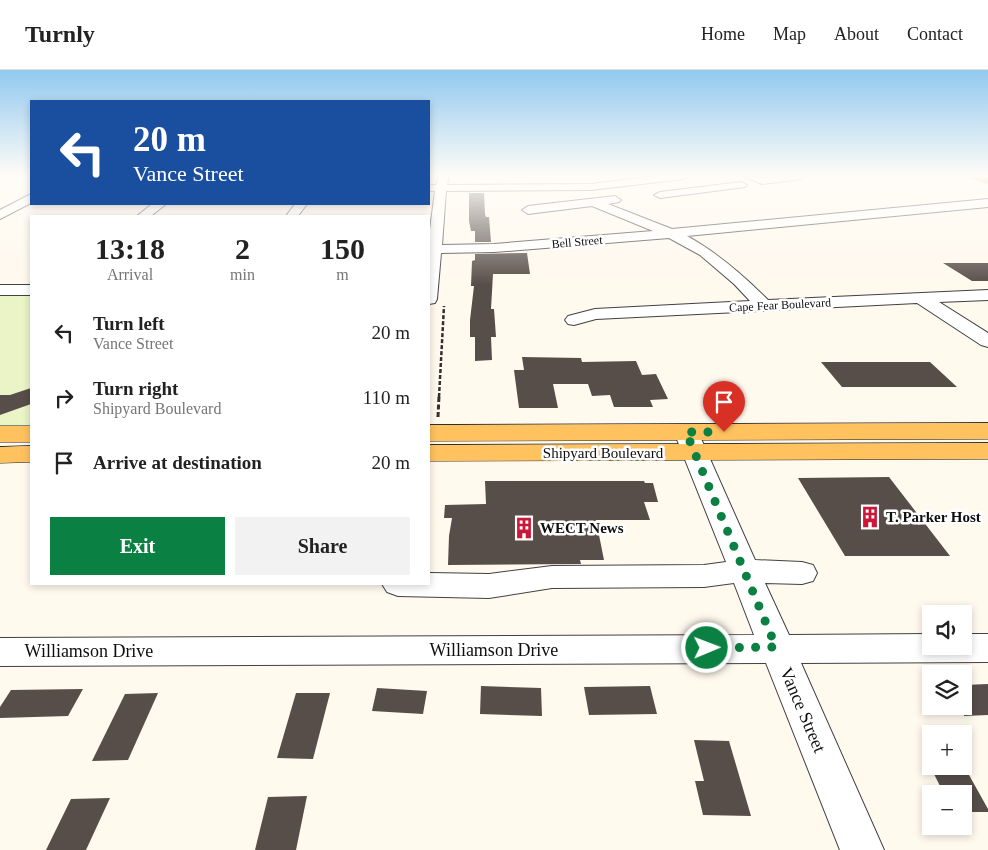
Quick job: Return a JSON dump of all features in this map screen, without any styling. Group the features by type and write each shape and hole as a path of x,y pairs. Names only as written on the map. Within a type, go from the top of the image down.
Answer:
{"main road":[{"name":"Shipyard Boulevard","path":"434,427 691,442 988,451"},
{"name":"Shipyard Boulevard","path":"430,453 988,431"},
{"path":"0,434 30,434"},
{"path":"0,455 30,454"}],"street":[{"path":"430,281 435,212"},
{"path":"617,212 670,234 705,252 740,281 764,306"},
{"name":"Bell Street","path":"432,245 536,246 896,212"},
{"path":"902,212 930,222"},
{"path":"841,217 876,228"},
{"path":"0,290 30,290"},
{"name":"Cape Fear Boulevard","path":"574,320 595,314 988,295"},
{"path":"922,298 988,341"},
{"name":"Vance Street","path":"691,442 862,850"},
{"path":"430,585 489,586 552,577 704,576 744,572 802,573"},
{"name":"Williamson Drive","path":"0,652 645,650 776,647 988,648"}],"path":[{"path":"434,427 444,305"}],"green space":[{"path":"0,290 30,290 30,434 0,434"}],"building":[{"path":"469,212 485,212 486,217 489,217 491,242 475,242 475,231 471,231"},
{"path":"527,253 530,274 493,274 491,309 494,309 496,337 491,337 492,360 475,361 475,337 470,337 470,320 474,286 471,286 472,261 475,260 475,254"},
{"path":"943,263 988,263 988,281 972,281"},
{"path":"522,357 581,358 582,362 636,361 642,375 656,374 668,399 650,400 653,407 614,407 610,395 592,396 588,384 553,384 558,408 519,408 514,370 524,370"},
{"path":"821,362 930,362 957,387 842,387"},
{"path":"30,388 30,404 0,415 0,395 10,395"},
{"name":"T. Parker Host","path":"889,477 950,556 845,556 798,478"},
{"name":"WECT News","path":"485,481 644,481 645,483 653,483 658,502 644,502 650,520 596,520 604,560 580,560 581,564 448,565 452,518 444,518 445,505 486,504"},
{"path":"988,684 988,715 964,716 972,715 972,685"},
{"path":"481,686 541,688 542,716 480,714"},
{"path":"650,686 657,714 589,715 584,687"},
{"path":"377,688 427,691 423,714 372,711"},
{"path":"83,689 68,716 0,718 0,707 11,690"},
{"path":"158,693 128,760 92,761 125,694"},
{"path":"296,693 330,693 313,759 277,758"},
{"path":"694,740 729,741 751,816 703,815 695,781 704,781"},
{"path":"934,775 969,775 988,812 972,812 972,785 940,785"},
{"path":"307,796 296,850 255,850 268,797"},
{"path":"110,798 86,850 46,850 71,799"}],"place":[{"name":"T. Parker Host","path":"870,517"},
{"name":"WECT News","path":"524,528"}],"route":[{"path":"707,648 776,647 686,432 724,432"}]}
